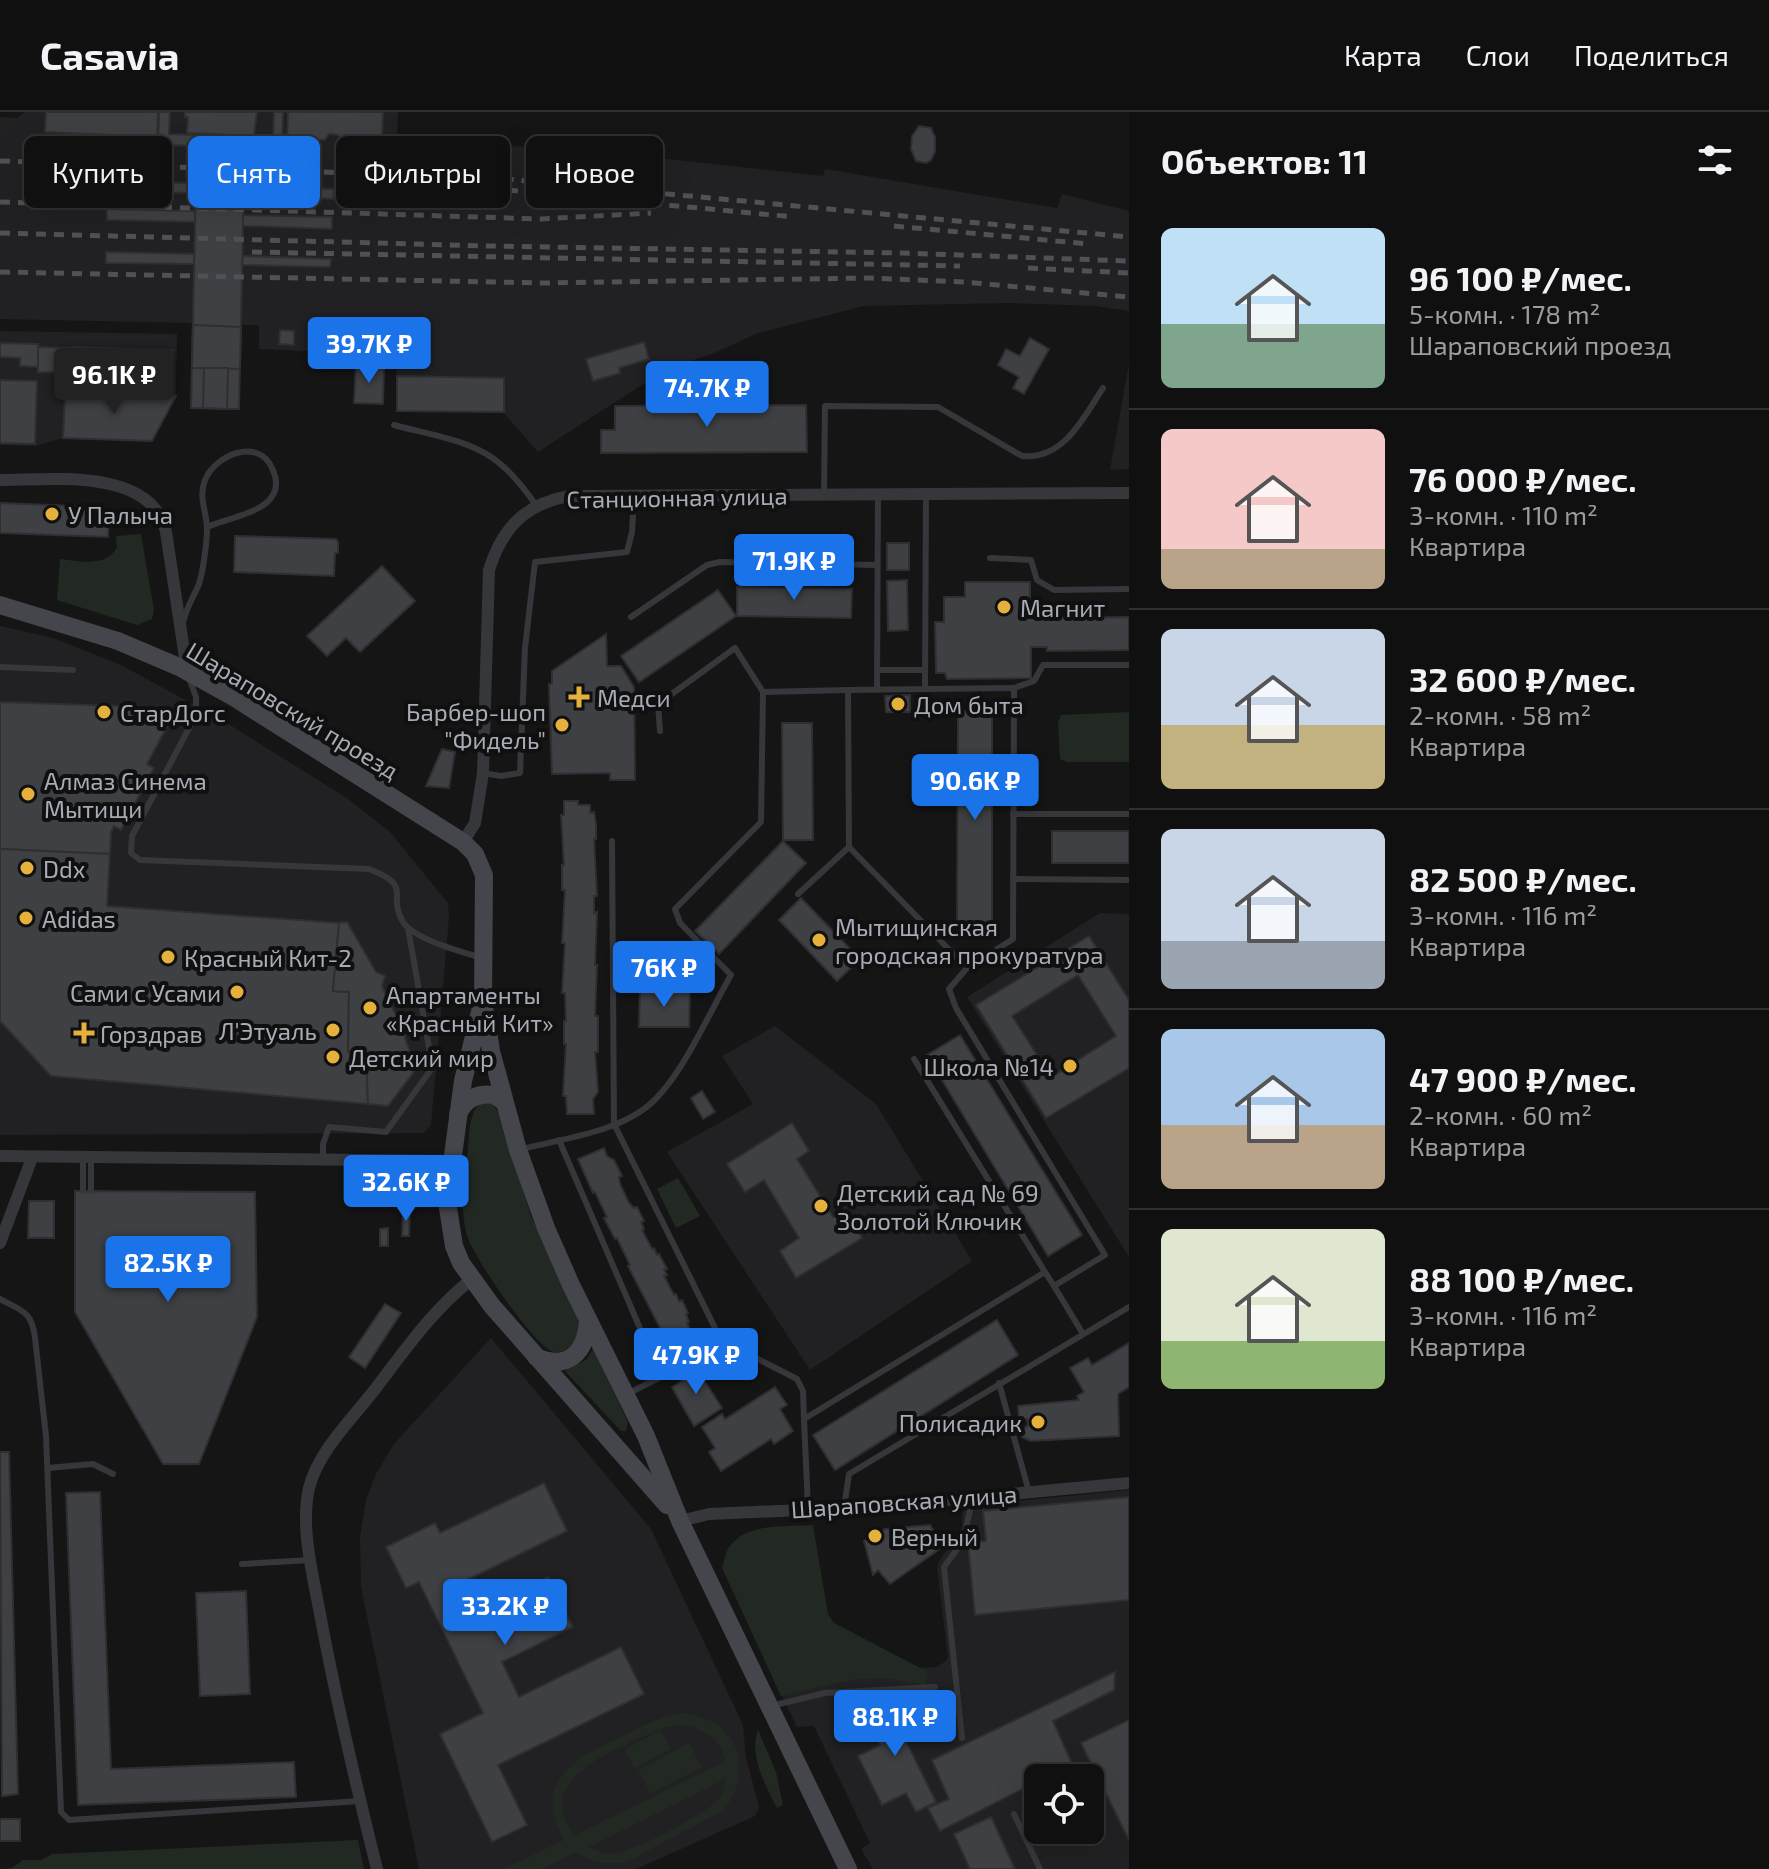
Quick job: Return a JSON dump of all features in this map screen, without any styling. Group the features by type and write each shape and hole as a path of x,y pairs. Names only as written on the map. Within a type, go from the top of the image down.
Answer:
{"main road":[{"name":"Шараповский проезд","path":"0,605 118,641 187,671 463,842"},
{"path":"463,842 475,854 484,875 483,1001 491,1051 518,1150 546,1228 646,1436 680,1521 848,1869"},
{"path":"483,1001 457,1117 448,1208 450,1229 461,1263 533,1355 625,1455 680,1521"},
{"path":"457,1117 461,1109 476,1096 494,1095 504,1102"},
{"path":"533,1355 554,1363 574,1355 583,1345 588,1320"}],"street":[{"path":"0,480 98,481 121,487 150,501 162,517 187,671"},
{"name":"Станционная улица","path":"463,842 472,830 478,812 483,773 489,570 504,536 536,505 569,496 1129,493"},
{"path":"0,1156 452,1161"},
{"path":"0,1243 32,1158"},
{"path":"377,1869 328,1658 311,1560 307,1503 314,1473 329,1448 434,1313 472,1279"},
{"name":"Шараповская улица","path":"680,1521 709,1514 844,1508 1129,1483"}],"lane":[{"path":"824,496 825,406 938,407 1022,456 1033,457 1070,439 1103,388"},
{"path":"394,425 455,441 493,458 521,484 536,505"},
{"path":"182,643 187,608 199,583 207,527 202,510 202,490 209,474 237,453 247,450 263,456 276,478 276,490 267,505 207,527"},
{"path":"925,689 926,495"},
{"path":"483,773 501,776 520,773 525,648 535,562 627,552 632,532 634,496"},
{"path":"877,690 878,496"},
{"path":"990,558 1031,560 1037,580 1054,590 1129,589"},
{"path":"631,617 707,565 720,562 876,565"},
{"path":"518,1150 614,1124 648,1107 670,1083 731,975 680,923 675,909 761,822 763,692 735,648 658,704 660,731"},
{"path":"763,692 1014,688 1034,681 1043,665 1129,665"},
{"path":"0,667 73,670"},
{"path":"877,670 925,670"},
{"path":"187,671 196,697 196,715 132,836 131,853 140,860 369,869 391,877 395,882 402,920 408,928 431,1059 430,1071 386,1132 329,1127 323,1144 323,1161"},
{"path":"1014,688 1013,939 967,968 949,989 956,1008 1105,1255 1054,1286"},
{"path":"848,690 849,847 967,968"},
{"path":"1013,814 1129,814"},
{"path":"612,841 614,1124 721,1340 797,1379 803,1391 808,1508"},
{"path":"798,894 849,847"},
{"path":"1013,879 1129,880"},
{"path":"408,928 453,949 483,958"},
{"path":"914,1059 1083,1334"},
{"path":"559,1140 661,1377"},
{"path":"87,1158 87,1191"},
{"path":"804,1419 1045,1272"},
{"path":"0,1299 27,1312 33,1323 48,1468 61,1812 69,1820 360,1801"},
{"path":"844,1508 849,1474 1129,1307"},
{"path":"626,1395 721,1340"},
{"path":"999,1383 1029,1492"},
{"path":"48,1468 93,1464 113,1474"},
{"path":"962,1738 944,1567 963,1541 973,1497"},
{"path":"242,1564 311,1560"},
{"path":"771,1706 825,1693 935,1687"},
{"path":"1014,1814 1040,1869"}],"shaded area":[{"path":"25,112 398,112 397,136 336,136 336,208 510,208 510,146 526,147 526,208 663,208 663,158 823,176 825,169 1057,208 1062,194 1129,211 1129,311 1096,306 1007,303 864,306 758,333 712,354 668,368 538,452 503,412 397,411 394,355 259,349 259,325 241,325 239,410 190,408 192,323 0,319 0,117 17,118"},
{"path":"0,331 177,334 176,396 65,393 63,438 35,446 0,445"},
{"path":"1129,363 1129,469 1110,470"},
{"path":"141,534 154,610 152,619 137,625 57,600 60,559 100,561 117,547 116,536"},
{"path":"0,626 53,638 119,664 217,717 347,798 390,832 448,903 431,1125 424,1133 0,1135"},
{"path":"1129,712 1129,762 1067,762 1060,759 1058,723 1061,715"},
{"name":"Школа №14","path":"1100,913 1129,914 1129,1257 967,997"},
{"name":"Детский сад № 69 Золотой Ключик","path":"775,1026 876,1104 972,1261 810,1370 667,1152 753,1104 722,1056"},
{"path":"490,1102 499,1112 531,1216 580,1320 576,1343 563,1351 554,1352 533,1335 505,1300 467,1235 463,1203 470,1124 477,1107"},
{"path":"678,1178 700,1216 676,1228 657,1189"},
{"path":"491,1338 651,1529 743,1725 746,1757 759,1807 755,1816 636,1869 419,1869 361,1587 360,1537 366,1500 376,1474 393,1445"},
{"path":"593,1349 628,1422 626,1431 621,1431 565,1371 587,1359"},
{"path":"1129,1490 1129,1869 873,1869 861,1849 870,1843 814,1726 797,1727 780,1692 846,1671 937,1667 946,1661 937,1568 962,1528 963,1506"},
{"path":"813,1525 828,1614 834,1623 928,1672 925,1685 885,1678 856,1679 781,1696 722,1568 728,1549 744,1534 766,1528"},
{"path":"683,1713 716,1724 736,1748 740,1762 739,1778 724,1810 633,1859 604,1863 576,1852 542,1869 503,1869 564,1840 552,1803 555,1788 572,1765 618,1738","holes":["677,1725 708,1735 719,1746 726,1761 575,1835 563,1814 563,1796 572,1780 607,1754 665,1727","726,1779 717,1801 667,1832 613,1854 589,1847"]},
{"path":"661,1730 671,1749 634,1768 625,1749"},
{"path":"758,1730 776,1772 783,1805 777,1808 757,1760"},
{"path":"689,1743 702,1767 651,1794 638,1770"},
{"path":"358,1840 364,1869 0,1869 12,1868 23,1860 41,1860 52,1854"}],"building":[{"path":"46,112 158,112 157,136 45,132"},
{"path":"159,112 170,112 169,134 197,135 188,136 188,146 172,145 172,136 158,136"},
{"path":"185,112 257,112 254,136 187,133 188,117 185,117"},
{"path":"274,112 283,112 282,136 273,136"},
{"path":"288,112 383,112 382,136 329,134 325,140 320,140 320,136 287,136"},
{"path":"919,126 931,128 935,137 935,152 926,163 916,161 911,149 912,136"},
{"path":"172,183 188,183 188,193 172,193"},
{"path":"320,188 334,189 333,199 320,198"},
{"path":"195,208 243,208 239,409 191,408"},
{"path":"107,209 195,211 195,222 107,220"},
{"path":"243,215 332,217 332,229 243,226"},
{"path":"106,252 194,254 194,264 106,263"},
{"path":"243,256 331,259 330,267 242,265"},
{"path":"193,325 241,327 240,369 192,368"},
{"path":"280,330 294,331 294,345 279,344"},
{"path":"1030,338 1049,349 1024,394 1013,388 1019,377 998,365 1006,349 1020,356"},
{"path":"644,342 649,359 619,368 620,373 593,381 586,359"},
{"path":"0,343 38,344 38,367 20,366 20,358 0,357"},
{"path":"38,347 71,348 71,373 38,372"},
{"path":"71,347 173,350 172,392 70,389"},
{"path":"356,365 384,366 383,404 354,403"},
{"path":"204,368 228,368 227,409 203,408"},
{"path":"397,376 504,378 504,412 397,411"},
{"path":"0,380 37,381 35,444 0,443"},
{"path":"65,393 176,396 152,441 63,438"},
{"path":"806,405 807,452 601,453 601,430 615,430 615,406"},
{"path":"0,503 100,507 100,512 109,512 108,537 0,533"},
{"path":"235,536 336,539 338,553 335,553 334,576 234,572"},
{"path":"887,543 909,543 909,570 887,570"},
{"path":"382,566 415,601 360,652 346,638 327,656 307,636"},
{"path":"907,580 908,630 888,631 887,581"},
{"path":"965,582 1030,582 1030,618 1129,617 1129,650 1047,651 1047,647 1031,647 1031,678 947,679 945,673 936,673 935,622 944,622 944,597 965,597"},
{"path":"737,587 852,589 851,618 737,616"},
{"path":"718,590 736,616 639,682 621,656"},
{"path":"606,634 607,666 621,666 634,687 635,780 610,780 610,773 552,774 549,684 552,684 552,671"},
{"name":"Дом быта","path":"910,695 910,712 886,712 885,696"},
{"path":"0,702 177,708 147,764 154,768 121,830 114,826 111,832 110,854 0,849"},
{"path":"958,711 992,711 992,931 957,931"},
{"path":"782,723 812,723 813,840 783,840"},
{"path":"442,749 455,752 449,788 426,786"},
{"path":"564,801 590,805 590,813 594,812 596,824 597,896 594,896 594,913 597,912 595,1016 598,1016 598,1052 595,1052 598,1092 593,1099 594,1114 567,1114 566,1096 563,1096 566,1021 565,993 562,993 565,890 562,890 561,815 564,815"},
{"path":"1052,831 1129,831 1129,863 1052,863"},
{"path":"783,841 806,863 719,954 695,931"},
{"name":"Красный Кит-2","path":"0,849 110,854 107,906 339,923 333,991 349,992 348,1052 366,1053 368,1104 51,1076 0,1021"},
{"name":"Мытищинская городская прокуратура","path":"801,898 860,959 837,981 779,920"},
{"name":"Апартаменты «Красный Кит»","path":"347,922 376,972 385,976 382,986 400,1024 408,1028 405,1038 416,1069 388,1106 368,1104 366,1053 348,1052 349,992 333,991 339,923"},
{"path":"1089,936 1129,1000 1129,1068 1046,1118 976,1005","holes":["1078,975 1116,1036 1051,1077 1012,1016"]},
{"path":"640,990 690,991 689,1027 639,1027"},
{"path":"960,1035 1082,1235 1048,1256 927,1055"},
{"path":"702,1091 715,1112 703,1119 691,1098"},
{"path":"792,1123 809,1151 797,1159 833,1217 845,1210 862,1238 796,1278 780,1251 799,1238 764,1180 745,1192 727,1164"},
{"path":"604,1148 622,1176 619,1177 620,1184 629,1203 637,1207 644,1221 641,1222 642,1230 667,1269 664,1276 688,1313 687,1323 694,1338 671,1349 617,1238 604,1218 607,1217 578,1159"},
{"path":"75,1191 255,1192 257,1317 199,1464 163,1464 75,1312"},
{"path":"29,1201 54,1201 54,1238 28,1238"},
{"path":"403,1210 410,1210 409,1236 402,1236"},
{"path":"388,1228 388,1246 380,1246 380,1229"},
{"path":"385,1304 401,1313 365,1368 349,1357"},
{"path":"997,1320 1018,1355 835,1470 813,1435"},
{"path":"1129,1343 1129,1387 1118,1394 1119,1436 1031,1441 1022,1437 1021,1431 1028,1425 1027,1419 1019,1420 1018,1406 1079,1400 1077,1396 1084,1392 1070,1368 1088,1358 1092,1365"},
{"path":"695,1366 722,1408 694,1426 672,1387 682,1381 679,1376"},
{"path":"775,1387 787,1405 780,1409 793,1431 774,1444 771,1439 721,1471 709,1452 715,1448 702,1427 722,1414 725,1419"},
{"path":"0,1452 9,1452 18,1794 2,1796"},
{"path":"544,1483 567,1531 467,1580 481,1610 548,1577 573,1627 502,1662 519,1697 621,1647 644,1694 498,1765 527,1825 492,1842 440,1734 483,1713 419,1582 406,1588 386,1547 435,1523 440,1533"},
{"path":"100,1492 111,1769 294,1762 296,1797 78,1805 66,1493"},
{"path":"1129,1497 1129,1600 975,1615 968,1543 986,1541 983,1511"},
{"path":"930,1525 944,1546 890,1584 878,1570 873,1575 864,1541 885,1529"},
{"path":"246,1591 250,1694 200,1696 196,1593"},
{"path":"1115,1672 1114,1690 1053,1721 1072,1764 1024,1764 1024,1788 940,1831 928,1808 949,1799 932,1760"},
{"path":"908,1696 919,1717 899,1727 936,1802 916,1812 906,1793 882,1805 858,1756 880,1745 866,1717"},
{"path":"1129,1720 1129,1840 1104,1789 1104,1764 1091,1764 1081,1743"},
{"path":"991,1817 1015,1869 970,1869 954,1834"},
{"path":"0,1819 20,1819 20,1841 0,1841"}],"railway":[{"path":"0,161 496,178 1129,237"},
{"path":"510,190 794,217"},
{"path":"0,202 541,219 651,213"},
{"path":"894,226 1089,244"},
{"path":"0,233 1129,261"},
{"path":"252,252 960,266"},
{"path":"1028,268 1129,273"},
{"path":"0,272 542,283 870,278 964,282 1129,297"}],"place":[{"name":"У Палыча","path":"52,514"},
{"name":"Магнит","path":"1004,607"},
{"name":"Медси","path":"579,697"},
{"name":"Дом быта","path":"898,704"},
{"name":"СтарДогс","path":"104,712"},
{"name":"Барбер-шоп \"Фидель\"","path":"562,725"},
{"name":"Алмаз Синема Мытищи","path":"28,794"},
{"name":"Ddx","path":"27,868"},
{"name":"Adidas","path":"26,918"},
{"name":"Мытищинская городская прокуратура","path":"819,940"},
{"name":"Красный Кит-2","path":"168,957"},
{"name":"Сами с Усами","path":"237,992"},
{"name":"Апартаменты «Красный Кит»","path":"370,1008"},
{"name":"Л'Этуаль","path":"333,1030"},
{"name":"Горздрав","path":"84,1033"},
{"name":"Детский мир","path":"333,1057"},
{"name":"Школа №14","path":"1070,1066"},
{"name":"Детский сад № 69 Золотой Ключик","path":"821,1206"},
{"name":"Полисадик","path":"1038,1422"},
{"name":"Верный","path":"875,1536"}]}
